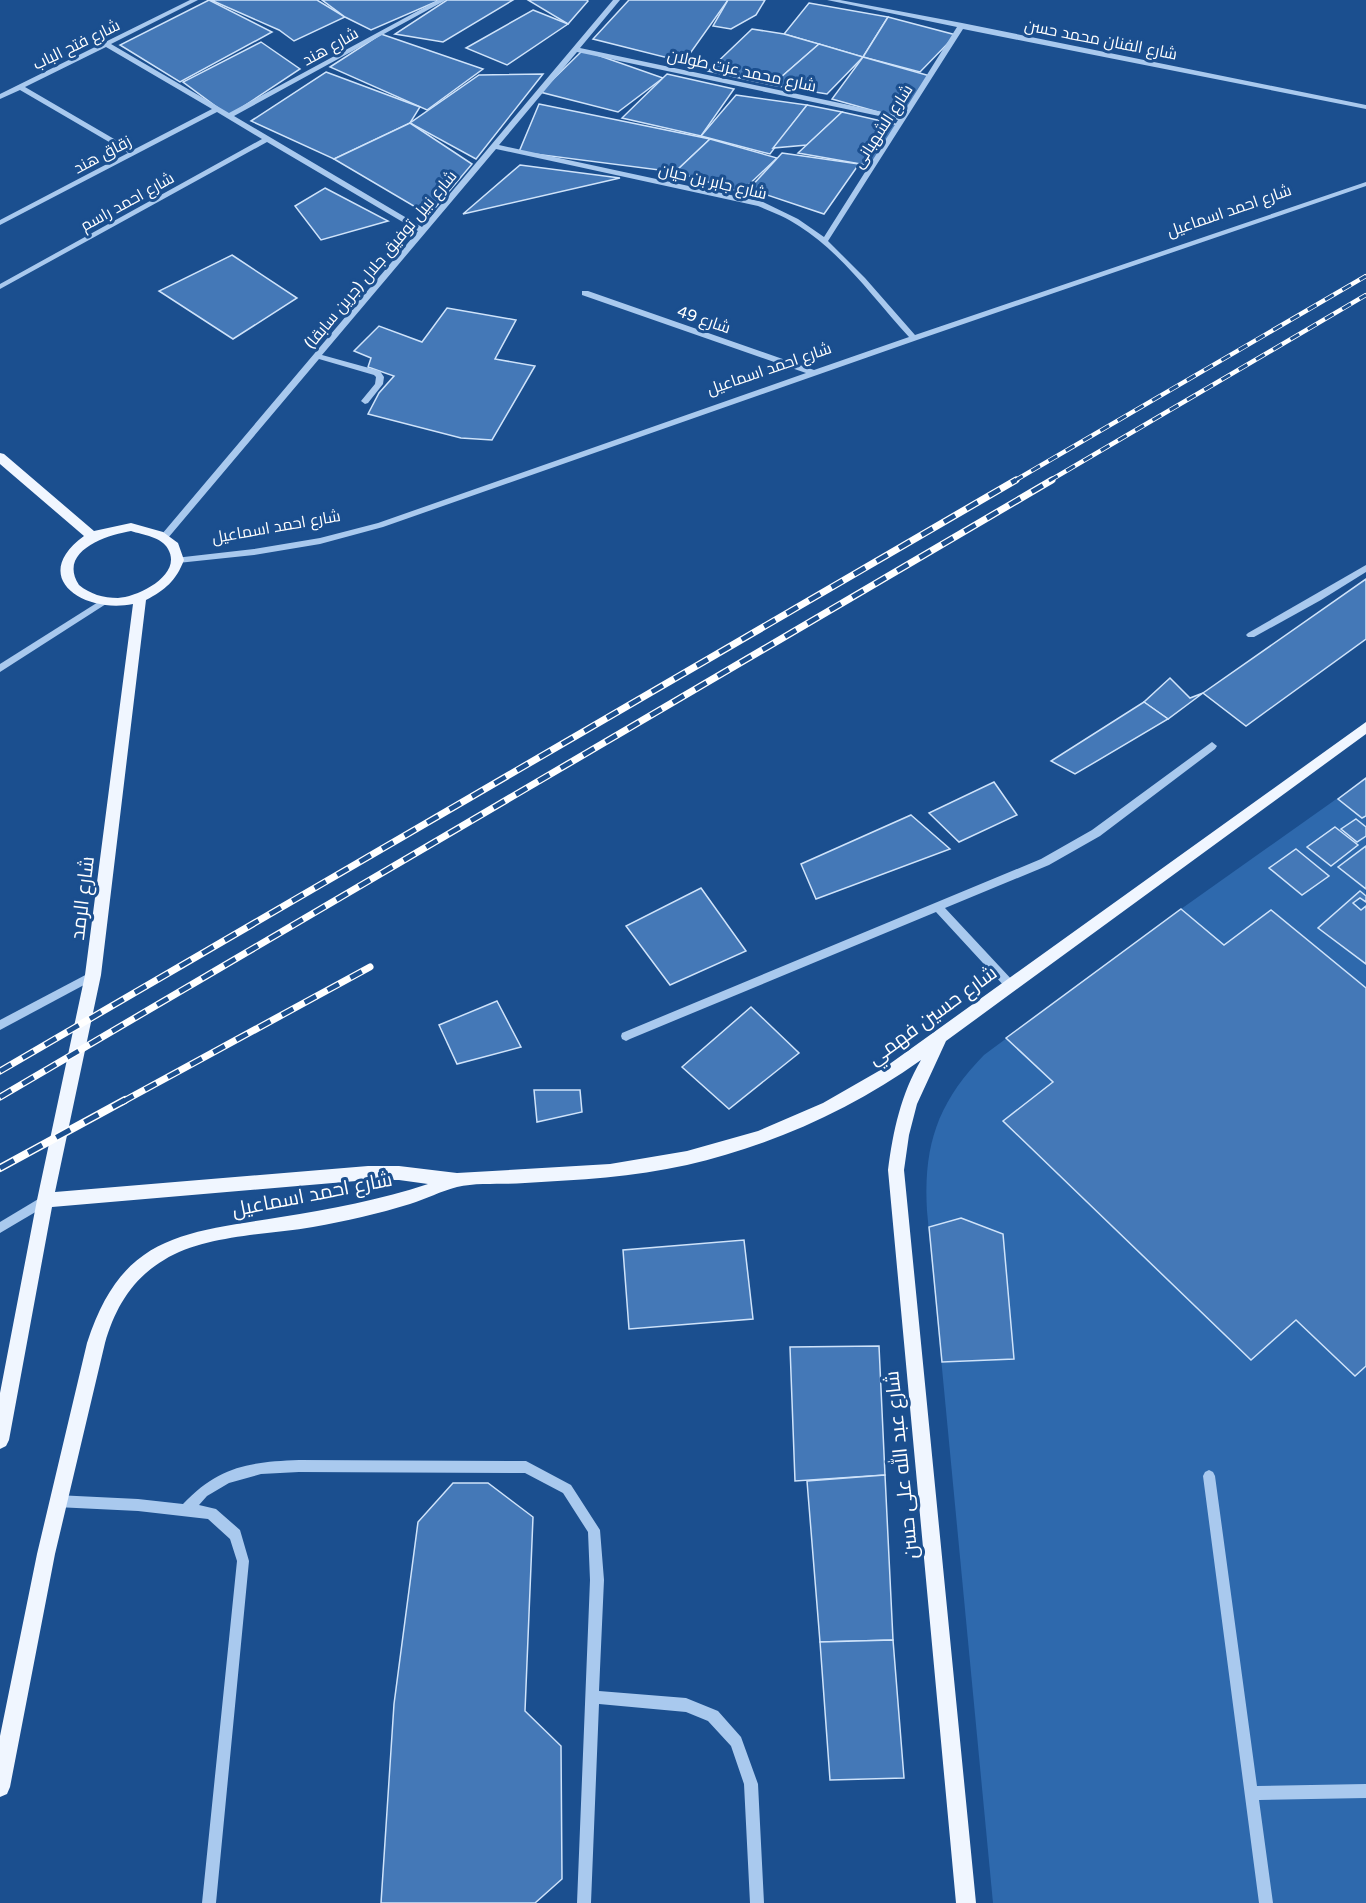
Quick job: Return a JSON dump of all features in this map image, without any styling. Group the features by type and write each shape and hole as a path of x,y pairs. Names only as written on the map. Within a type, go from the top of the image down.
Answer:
{"main road":[{"path":"0,457 93,537"},
{"path":"131,527 150,529 165,536 175,547 178,560 175,572 166,582 140,598 121,603 103,602 87,598 75,591 68,581 67,569 71,557 79,546 93,537 111,530 131,527"},
{"name":"شارع الرمد","path":"45,1200 93,975 140,598"},
{"name":"شارع حسين فهمي","path":"457,1180 610,1171 687,1158 749,1140 829,1108 890,1073 1366,726"},
{"name":"شارع عبد الله على حسن","path":"946,1033 925,1064 910,1096 900,1132 896,1170 899,1222 966,1903"},
{"name":"شارع احمد اسماعيل","path":"45,1200 368,1173 399,1173 457,1180"},
{"name":"شارع احمد اسماعيل","path":"0,1787 56,1502 101,1330 111,1302 129,1277 152,1257 180,1243 372,1209 429,1192 457,1180"},
{"path":"0,1440 45,1200"}],"street":[{"name":"شارع فتح الباب","path":"0,97 195,0"},
{"name":"شارع هند","path":"229,116 443,0"},
{"name":"شارع نبيل توفيق جلال (جرين سابقا)","path":"165,536 424,231 616,0"},
{"name":"شارع الفنان محمد حسن","path":"830,0 1366,106"},
{"name":"شارع الشهبانى","path":"825,241 962,25"},
{"path":"106,44 424,231"},
{"name":"شارع محمد عزت طولان","path":"576,49 903,119"},
{"path":"20,87 133,153"},
{"name":"زقاق هند","path":"0,223 217,109"},
{"name":"شارع احمد راسم","path":"0,287 267,139"},
{"name":"شارع جابر بن حيان","path":"494,146 760,204 805,226 825,241 914,338"},
{"name":"شارع احمد اسماعيل","path":"178,560 255,552 320,541 380,525 914,338 1366,184"},
{"name":"شارع 49","path":"585,293 814,373"},
{"path":"318,356 377,373 380,377 379,384 365,401"},
{"path":"1251,635 1366,568"},
{"path":"0,669 103,602"},
{"path":"626,1036 939,908 1045,862 1096,833 1212,746"},
{"path":"939,908 1010,985"},
{"path":"0,1025 93,975"},
{"path":"0,1228 45,1200"},
{"path":"184,1511 203,1492 226,1478 261,1468 299,1466 526,1467 567,1489 594,1530 597,1580 584,1903"},
{"path":"1209,1476 1266,1903"},
{"path":"56,1502 138,1505 211,1513 235,1534 243,1561 209,1903"},
{"path":"593,1697 686,1705 713,1716 736,1742 752,1784 757,1903"},
{"path":"1251,1793 1366,1791"}],"shaded area":[{"path":"1366,778 1366,1903 993,1903 927,1211 928,1165 937,1126 955,1090 984,1055 1181,909"}],"building":[{"path":"209,0 272,32 180,82 120,45"},
{"path":"211,0 317,0 345,17 294,41 279,30"},
{"path":"322,0 440,0 371,30 345,17"},
{"path":"447,0 513,0 443,42 395,34"},
{"path":"528,0 587,0 588,1 568,24"},
{"path":"629,0 728,0 684,62 593,39"},
{"path":"728,0 765,0 756,15 731,29 713,26"},
{"path":"809,3 888,17 863,57 784,34"},
{"path":"533,10 568,24 507,65 466,48"},
{"path":"888,17 956,35 920,72 863,57"},
{"path":"752,29 784,34 819,44 772,85 708,71"},
{"path":"381,34 483,69 427,110 330,67"},
{"path":"261,42 300,69 229,116 183,82"},
{"path":"819,44 863,57 827,94 772,85"},
{"path":"583,50 663,78 618,112 540,92"},
{"path":"863,57 930,76 903,119 832,99"},
{"path":"326,72 420,107 410,123 334,159 251,121"},
{"path":"543,74 476,159 410,123 479,75"},
{"path":"667,74 734,89 701,136 622,118"},
{"path":"736,95 807,105 770,154 701,136"},
{"path":"539,104 710,139 675,172 519,152"},
{"path":"807,105 842,112 807,145 773,148"},
{"path":"842,112 899,125 872,166 798,153"},
{"path":"410,123 472,164 429,215 334,159"},
{"path":"710,139 777,158 741,192 675,172"},
{"path":"782,153 859,164 824,214 749,189"},
{"path":"520,165 620,178 463,214"},
{"path":"325,188 388,221 321,240 295,206"},
{"path":"232,255 297,298 233,339 159,291"},
{"path":"447,308 516,320 495,359 535,366 492,440 461,438 368,414 379,393 394,376 368,367 371,358 354,351 379,326 422,342"},
{"path":"1366,579 1366,639 1246,726 1203,693"},
{"path":"1170,678 1190,698 1203,693 1168,719 1144,702"},
{"path":"1144,702 1168,719 1075,774 1051,761"},
{"path":"1366,778 1366,816 1362,818 1338,799"},
{"path":"994,782 1017,815 959,842 929,813"},
{"path":"911,815 950,849 816,899 801,864"},
{"path":"1356,819 1366,827 1366,836 1357,842 1341,829"},
{"path":"1335,827 1358,845 1331,866 1307,847"},
{"path":"1366,846 1366,889 1338,867"},
{"path":"1296,849 1329,876 1302,895 1269,868"},
{"path":"701,888 746,951 670,985 626,926"},
{"path":"1360,891 1366,896 1366,902 1360,898 1353,903 1361,910 1366,906 1366,964 1318,928"},
{"path":"1181,909 1224,945 1271,910 1366,988 1366,1366 1355,1376 1296,1320 1251,1360 1003,1121 1053,1082 1006,1038"},
{"path":"497,1001 521,1047 457,1064 439,1025"},
{"path":"751,1007 799,1053 729,1109 682,1067"},
{"path":"534,1090 580,1090 582,1112 537,1122"},
{"path":"961,1218 1003,1234 1014,1359 942,1362 929,1227"},
{"path":"744,1240 753,1319 629,1329 623,1250"},
{"path":"879,1346 885,1475 795,1481 790,1347"},
{"path":"885,1475 893,1640 820,1642 807,1481"},
{"path":"453,1483 488,1483 533,1517 525,1711 561,1746 562,1879 535,1903 381,1903 394,1704 418,1522"},
{"path":"893,1640 904,1778 830,1780 820,1642"}],"railway":[{"path":"1014,481 1366,276"},
{"path":"1049,481 1366,295"},
{"path":"0,1071 1016,480"},
{"path":"0,1097 1052,480"},
{"path":"122,1102 370,967"},
{"path":"0,1168 125,1100"}]}
